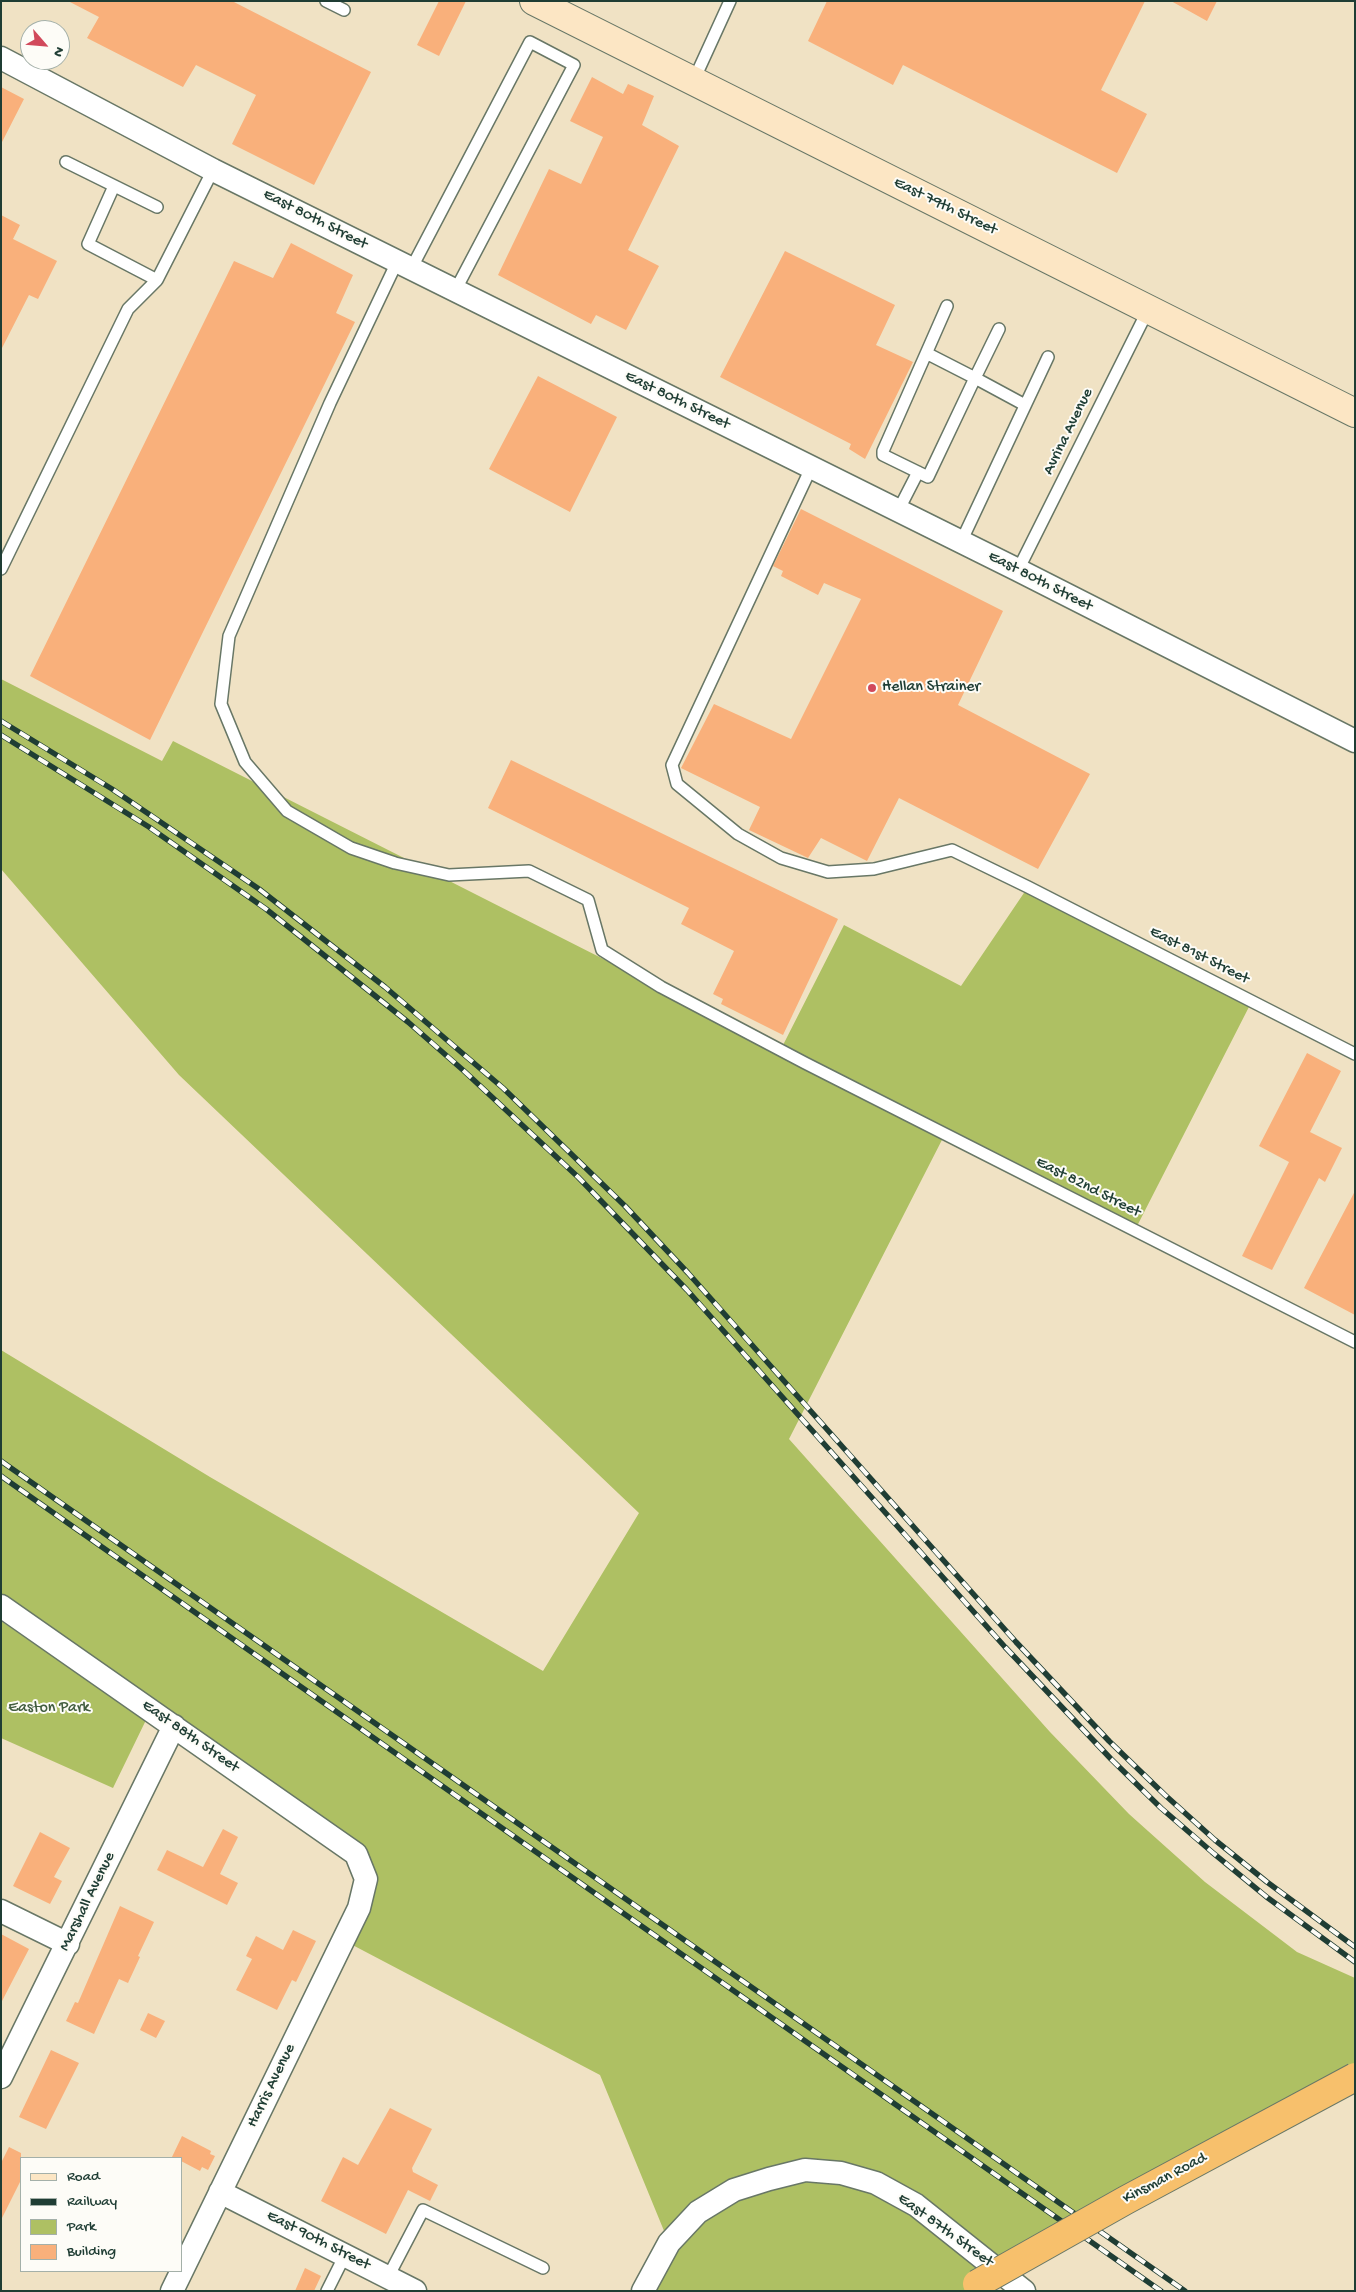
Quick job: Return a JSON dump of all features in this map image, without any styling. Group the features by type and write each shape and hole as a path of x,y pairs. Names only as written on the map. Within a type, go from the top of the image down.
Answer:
{"main road":[{"name":"East 79th Street","path":"534,1 1355,413"},
{"name":"Kinsman Road","path":"976,2284 1126,2200 1355,2077"}],"street":[{"name":"East 80th Street","path":"1,58 213,170 1018,570 1355,741"},
{"name":"East 88th Street","path":"1,1606 356,1854 366,1880"},
{"name":"Marshall Avenue","path":"1,2077 174,1726"},
{"name":"Harris Avenue","path":"182,2270 359,1908 366,1880"},
{"path":"1,1911 68,1944"},
{"name":"East 87th Street","path":"644,2291 669,2243 698,2212 734,2190 805,2170 841,2173 876,2183 916,2205 1024,2291"},
{"name":"East 90th Street","path":"220,2192 415,2291"},
{"name":"Harris Avenue","path":"172,2291 181,2272"}],"lane":[{"path":"326,1 344,10"},
{"path":"693,82 730,1"},
{"name":"East 82nd Street","path":"455,291 574,65 530,42 404,265 330,403 229,636 221,704 245,762 287,812 351,848 395,863 449,875 529,871 588,900 602,950 661,987 805,1064 1355,1342"},
{"path":"66,162 157,207"},
{"path":"1,568 128,309 157,280 213,170"},
{"path":"114,186 88,244 157,280"},
{"path":"947,306 883,451 883,455 928,477 999,329"},
{"name":"Avrina Avenue","path":"1018,570 1149,308"},
{"path":"926,356 930,355 1025,404"},
{"path":"961,542 1048,357"},
{"name":"East 81st Street","path":"811,468 672,765 677,784 738,834 781,858 828,872 874,869 952,850 1355,1054"},
{"path":"898,511 918,472"},
{"path":"388,2277 424,2210 543,2268"},
{"path":"326,2291 345,2255"}],"green space":[{"path":"1,679 162,761 173,741 781,1049 844,925 961,986 1028,887 1252,1001 1135,1230 945,1134 789,1439 1050,1732 1129,1814 1205,1882 1297,1952 1355,1978 1355,2077 968,2291 643,2291 669,2243 600,2075 343,1940 359,1908 356,1854 1,1606 1,1350 210,1477 543,1671 639,1513 179,1075 1,869"},
{"name":"Easton Park","path":"1,1621 146,1720 113,1788 1,1738"}],"building":[{"path":"68,1 232,1 371,72 314,185 232,144 256,95 196,65 183,87 87,38 99,17"},
{"path":"439,1 466,1 439,56 417,45"},
{"path":"827,1 1145,1 1101,90 1147,114 1117,173 903,65 893,85 808,41"},
{"path":"1171,1 1217,1 1207,21"},
{"path":"592,77 623,94 628,84 654,96 642,125 679,146 628,250 659,266 626,330 596,315 591,324 498,275 549,169 581,184 603,137 570,121"},
{"path":"1,87 24,99 1,144"},
{"path":"1,215 20,225 13,239 57,261 38,299 29,295 1,350"},
{"path":"291,243 353,275 336,313 355,322 150,740 30,676 234,261 273,278"},
{"path":"785,251 895,305 876,345 913,362 865,459 849,449 851,444 720,377"},
{"path":"538,376 617,417 570,512 489,469"},
{"name":"Hellan Strainer","path":"801,509 1003,611 958,705 1090,774 1038,869 899,798 867,861 821,838 808,858 749,830 760,807 681,768 714,704 791,739 861,599 824,583 818,595 781,576 783,571 773,566"},
{"path":"511,760 838,919 783,1035 721,1004 723,999 713,994 734,951 681,924 689,908 488,808"},
{"path":"1307,1053 1341,1071 1310,1132 1342,1148 1325,1182 1319,1178 1272,1270 1242,1256 1289,1162 1259,1146"},
{"path":"1355,1191 1355,1315 1304,1288"},
{"path":"223,1829 238,1837 220,1874 238,1883 227,1905 157,1870 167,1850 203,1867"},
{"path":"40,1832 70,1848 54,1877 62,1881 50,1904 13,1886"},
{"path":"120,1906 154,1922 128,1983 119,1979 94,2034 66,2021 75,2002 78,2003"},
{"path":"293,1930 316,1941 296,1982 292,1980 277,2010 236,1990 252,1959 246,1956 256,1936 283,1950"},
{"path":"1,1934 29,1949 1,2003"},
{"path":"148,2013 165,2021 156,2038 140,2030"},
{"path":"51,2050 79,2063 46,2129 19,2117"},
{"path":"390,2108 432,2129 412,2168 413,2172 438,2185 430,2201 408,2190 386,2234 321,2201 343,2157 358,2165"},
{"path":"182,2136 211,2151 210,2154 215,2156 208,2170 202,2167 200,2171 182,2162 182,2157 172,2157"},
{"path":"9,2147 21,2153 20,2182 1,2220 1,2163"},
{"path":"305,2268 321,2276 314,2291 295,2291"}],"railway":[{"path":"1,721 112,789 259,889 385,987 503,1088 625,1206 688,1273 1016,1642 1109,1741 1215,1840 1267,1882 1355,1947"},
{"path":"1,735 149,827 266,909 408,1022 464,1071 578,1177 687,1290 1005,1647 1111,1759 1161,1808 1212,1852 1268,1898 1355,1962"},
{"path":"1,1461 1185,2291"},
{"path":"1,1476 1161,2291"}],"place":[{"name":"Hellan Strainer","path":"872,688"}]}
